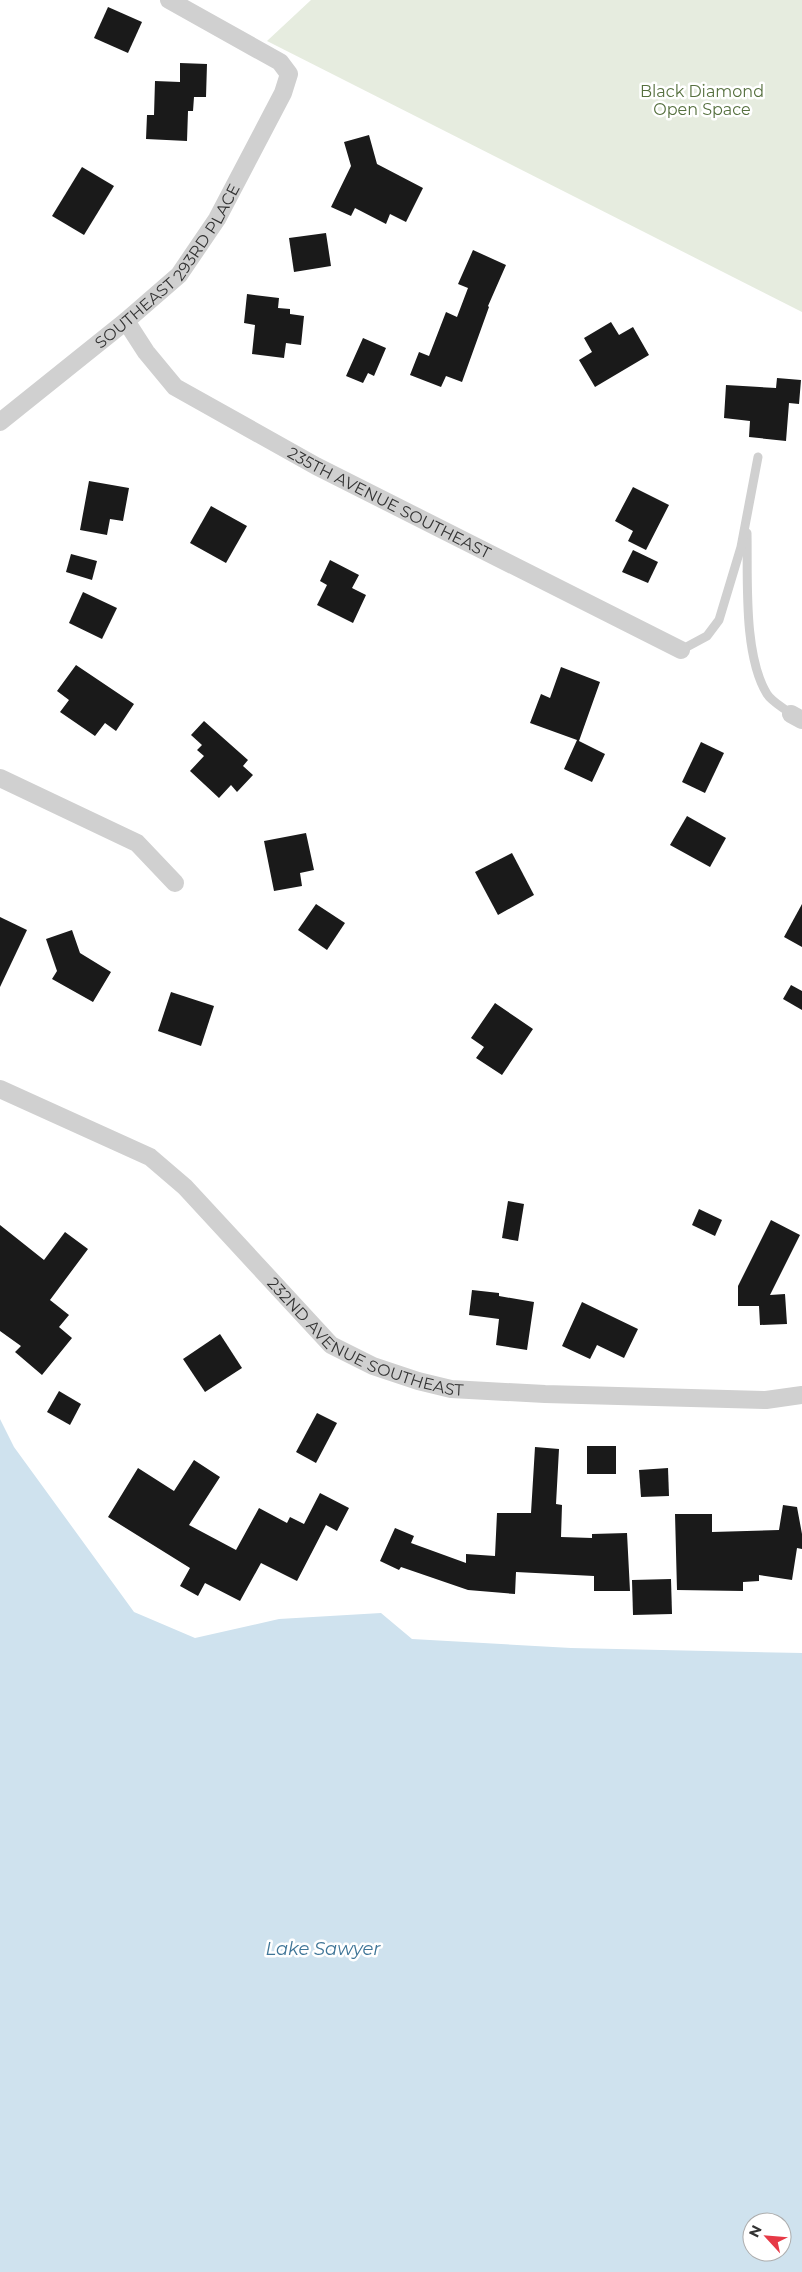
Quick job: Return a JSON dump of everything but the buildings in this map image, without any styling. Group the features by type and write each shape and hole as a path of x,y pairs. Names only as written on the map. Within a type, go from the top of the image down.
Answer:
{"street":[{"name":"SOUTHEAST 293RD PLACE","path":"0,422 126,321 179,275 217,219 283,93 289,74 280,62 169,0"},
{"name":"235TH AVENUE SOUTHEAST","path":"126,321 146,352 174,387 316,466 681,650"},
{"path":"0,778 137,844 175,883"},
{"name":"232ND AVENUE SOUTHEAST","path":"0,1089 150,1157 185,1187 331,1345 372,1366 418,1381 451,1389 545,1394 766,1400 802,1395"}],"lane":[{"path":"681,650 707,636 719,620 741,546 758,457"},
{"path":"747,515 748,619 753,657 768,694 796,717"}],"green space":[{"name":"Black Diamond Open Space","path":"311,0 802,0 802,312 267,41"}],"water":[{"name":"Lake Sawyer","path":"0,1419 14,1447 134,1612 195,1638 279,1619 381,1613 412,1639 571,1648 802,1653 802,2272 0,2272"}]}
